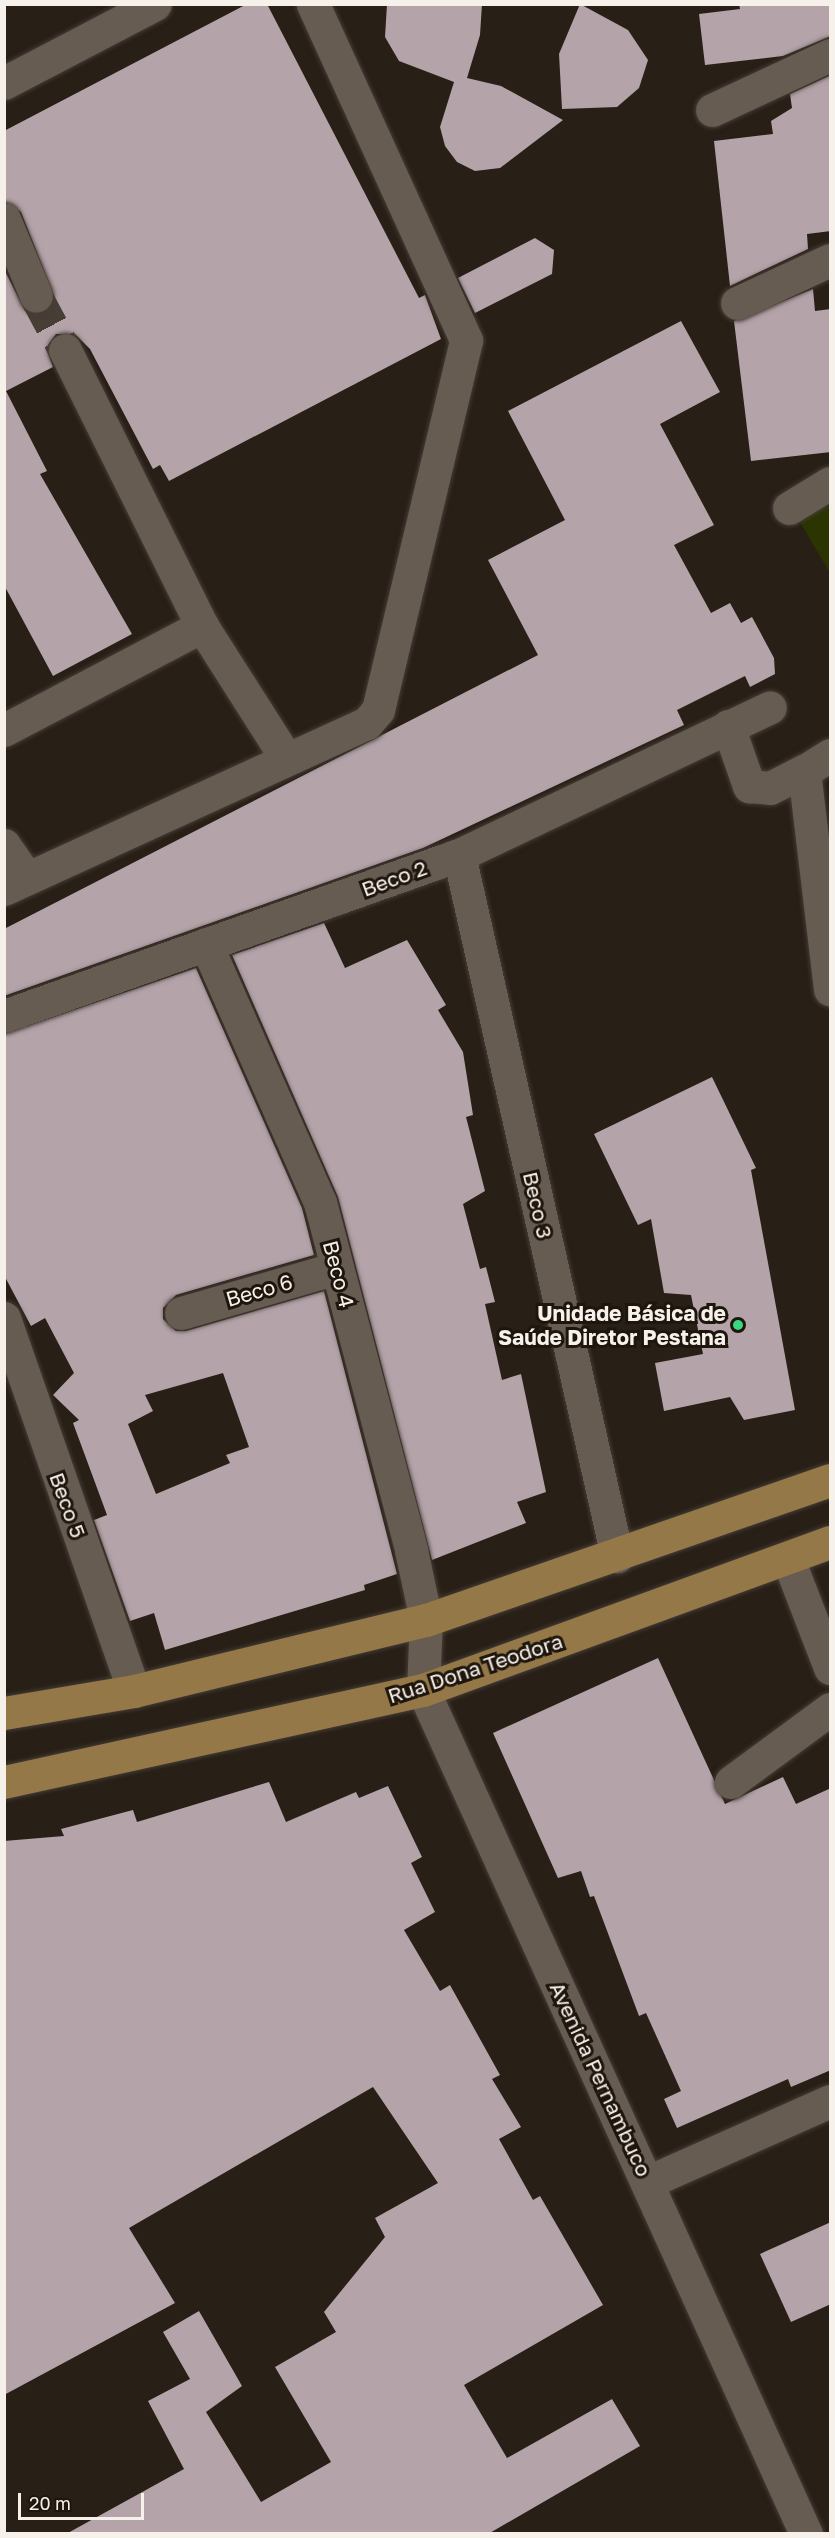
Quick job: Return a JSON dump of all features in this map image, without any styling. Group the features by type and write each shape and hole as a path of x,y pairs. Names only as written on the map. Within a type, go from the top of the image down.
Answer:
{"main road":[{"path":"4,1713 134,1691 426,1620 617,1556 831,1480"},
{"name":"Rua Dona Teodora","path":"4,1782 423,1690 831,1542"}],"street":[{"path":"4,83 155,4"},
{"path":"4,844 16,883 366,723 378,710 466,340 313,4"},
{"path":"712,110 831,55"},
{"path":"4,219 36,296"},
{"path":"737,303 831,260"},
{"path":"64,350 202,626 286,758"},
{"path":"789,508 831,483"},
{"path":"4,730 202,626"},
{"name":"Beco 2","path":"4,1016 459,855 770,707"},
{"path":"728,726 749,786 770,788 817,763 831,988"},
{"name":"Beco 3","path":"459,855 617,1556"},
{"name":"Beco 4","path":"206,944 320,1202 426,1620"},
{"name":"Beco 6","path":"181,1313 337,1268"},
{"name":"Beco 5","path":"4,1318 134,1691"},
{"path":"788,1559 829,1661"},
{"name":"Avenida Pernambuco","path":"426,1620 423,1690 806,2534"},
{"path":"731,1782 831,1709"},
{"path":"648,2182 831,2101"}],"green space":[{"path":"830,497 830,573 797,517"}],"building":[{"path":"247,4 267,4 419,298 425,295 441,339 169,481 160,465 153,469 90,349 75,334 56,334 46,348 53,367 6,391 47,471 40,474 132,634 53,676 4,585 4,269 25,311 44,313 55,298 21,212 4,201 4,131"},
{"path":"387,4 482,4 480,35 467,78 501,86 563,120 500,168 475,171 457,162 445,146 440,127 454,82 399,61 385,37"},
{"path":"580,4 628,30 648,60 639,88 617,107 562,109 559,54"},
{"path":"739,4 831,4 831,36 783,56 705,65 699,14 740,9"},
{"path":"831,75 831,231 807,234 808,249 730,286 714,141 773,134 771,121 792,108 790,94"},
{"path":"535,238 554,250 552,274 475,313 458,278"},
{"path":"813,289 815,311 831,309 831,452 751,461 734,321"},
{"path":"681,321 720,392 660,424 714,525 674,545 711,613 730,603 741,623 752,617 774,658 775,674 750,687 745,676 677,710 684,725 423,848 4,996 4,929 538,655 488,560 565,520 508,411"},
{"path":"324,923 345,968 407,940 446,1005 438,1010 463,1052 473,1115 466,1117 485,1191 463,1204 480,1269 486,1267 495,1302 485,1304 502,1380 521,1374 546,1492 517,1502 526,1523 432,1560 338,1197 232,955"},
{"path":"196,968 302,1208 314,1255 176,1295 163,1308 163,1319 176,1331 186,1331 324,1291 397,1574 364,1585 365,1590 165,1650 154,1613 130,1621 94,1520 107,1515 73,1423 79,1420 53,1395 74,1373 45,1318 31,1326 4,1275 4,1034","holes":["223,1373 249,1447 226,1455 230,1463 156,1494 128,1424 153,1411 145,1395"]},
{"path":"712,1077 756,1168 751,1170 795,1410 744,1420 730,1397 664,1411 655,1363 703,1354 691,1295 664,1293 651,1219 638,1225 594,1134"},
{"path":"658,1658 725,1804 783,1777 796,1804 831,1788 831,2070 791,2087 788,2079 677,2128 664,2099 681,2091 646,2013 639,2016 594,1896 590,1897 581,1871 558,1878 493,1733"},
{"path":"269,1782 286,1822 356,1792 359,1798 388,1786 422,1857 411,1863 435,1912 404,1930 440,1991 450,1985 500,2075 492,2079 521,2127 499,2139 533,2200 540,2196 603,2305 464,2385 507,2458 612,2399 640,2446 488,2534 66,2534 184,2469 148,2401 190,2379 163,2332 199,2311 242,2386 206,2412 261,2502 331,2462 275,2367 336,2332 324,2312 385,2237 375,2218 438,2183 373,2087 129,2228 175,2303 4,2395 4,1841 64,1836 61,1829 133,1810 137,1822"},
{"path":"831,2222 831,2304 791,2322 760,2254"}],"tunnel":[{"path":"36,296 65,350"}],"place":[{"name":"Unidade Básica de Saúde Diretor Pestana","path":"738,1325"}]}
